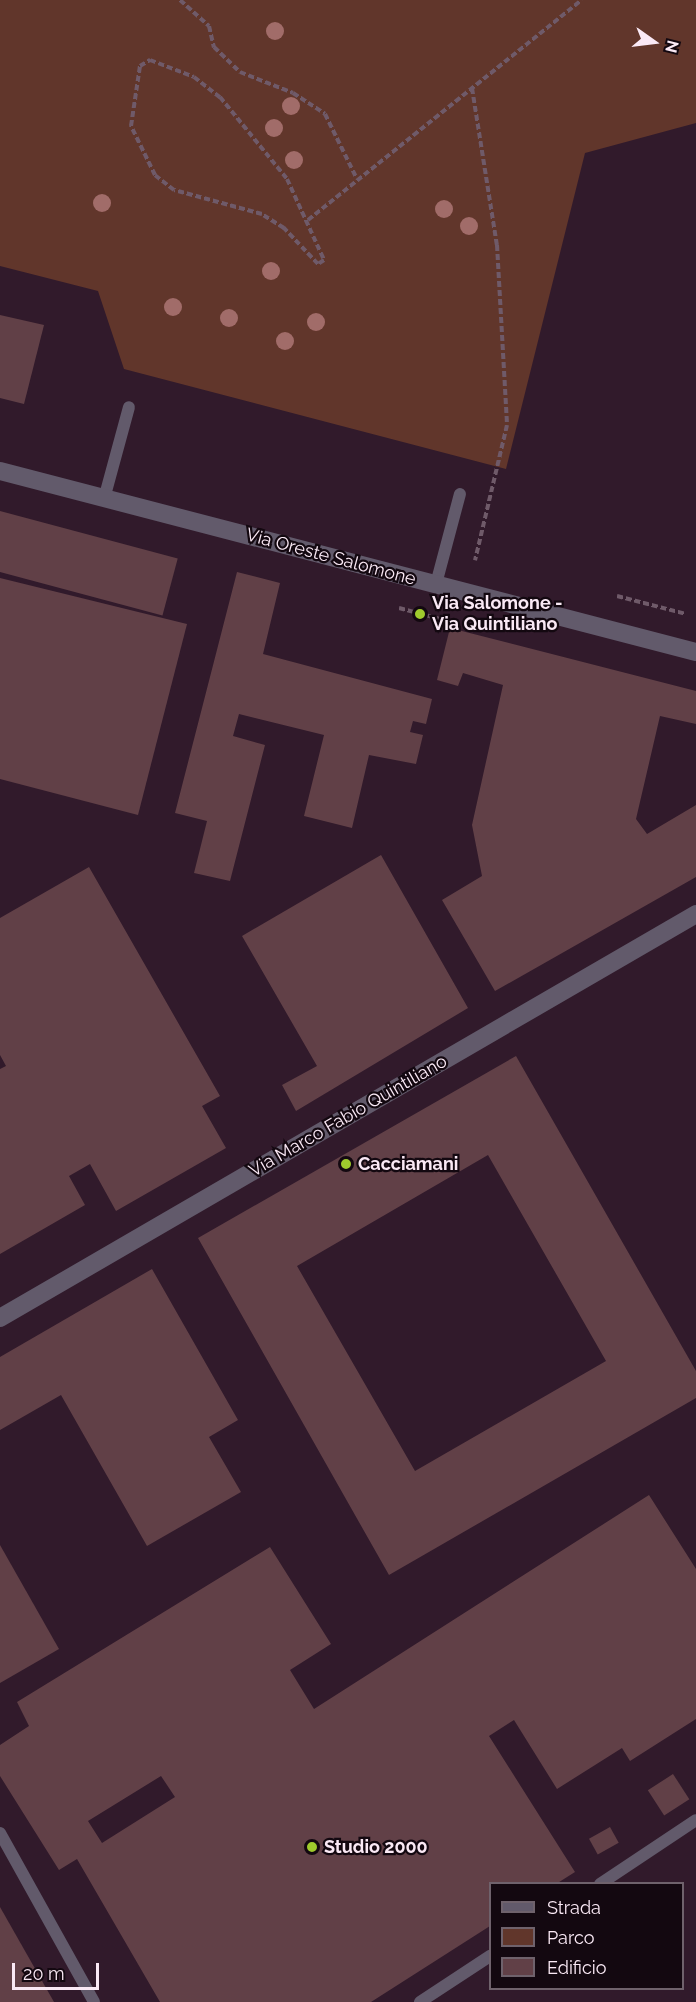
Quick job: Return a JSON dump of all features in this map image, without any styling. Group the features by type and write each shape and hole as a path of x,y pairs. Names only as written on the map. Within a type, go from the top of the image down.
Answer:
{"street":[{"name":"Via Oreste Salomone","path":"0,471 696,652"},
{"name":"Via Marco Fabio Quintiliano","path":"0,1318 696,914"}],"lane":[{"path":"104,499 129,407"},
{"path":"436,584 460,494"},
{"path":"603,1882 696,1820"},
{"path":"0,1833 94,2002"},
{"path":"420,2002 489,1957"}],"path":[{"path":"180,0 209,26 213,47 240,72 293,93 325,114 357,179"},
{"path":"308,219 582,0"},
{"path":"150,60 176,68 220,97 287,178 308,219 324,260 318,264 284,228 262,214 174,190 155,175 131,126 140,66 150,60"},
{"path":"472,88 497,245 507,425 475,560"},
{"path":"617,596 686,614"},
{"path":"399,608 444,620"}],"green space":[{"path":"0,0 696,0 696,123 585,153 506,469 124,369 98,291 0,266"}],"building":[{"path":"0,315 44,325 24,404 0,398"},
{"path":"0,511 178,559 162,616 0,572"},
{"path":"237,572 280,583 263,654 432,699 426,724 413,721 410,732 423,735 416,764 369,755 352,828 304,816 324,735 239,714 233,736 265,745 230,881 194,873 207,821 175,813"},
{"path":"0,578 187,624 138,815 0,779"},
{"path":"450,628 696,691 696,724 660,716 636,819 647,834 696,805 696,877 495,991 442,900 482,876 472,825 503,685 463,673 458,686 437,680"},
{"path":"381,855 468,1008 296,1111 282,1085 317,1066 242,936"},
{"path":"89,867 220,1096 202,1106 226,1148 116,1211 90,1164 69,1176 85,1205 0,1254 0,1069 6,1066 0,1055 0,918"},
{"path":"516,1056 696,1371 696,1398 389,1575 198,1238","holes":["488,1155 606,1361 415,1471 297,1266"]},
{"path":"152,1269 238,1420 209,1437 241,1492 147,1546 61,1395 0,1430 0,1357"},
{"path":"649,1495 696,1569 696,1719 630,1761 622,1748 557,1789 514,1720 489,1736 575,1872 559,1882 489,1882 489,1927 371,2002 160,2002 77,1859 59,1870 0,1776 0,1745 29,1726 17,1702 270,1547 331,1644 290,1670 314,1709","holes":["161,1776 175,1797 102,1843 88,1821"]},
{"path":"0,1545 59,1649 0,1683"},
{"path":"673,1774 689,1799 664,1815 648,1790"},
{"path":"610,1827 619,1843 598,1854 589,1839"},
{"path":"0,1907 54,2002 0,2002"}],"place":[{"name":"Via Salomone - Via Quintiliano","path":"420,614"},
{"name":"Cacciamani","path":"346,1164"},
{"name":"Studio 2000","path":"312,1847"}]}
